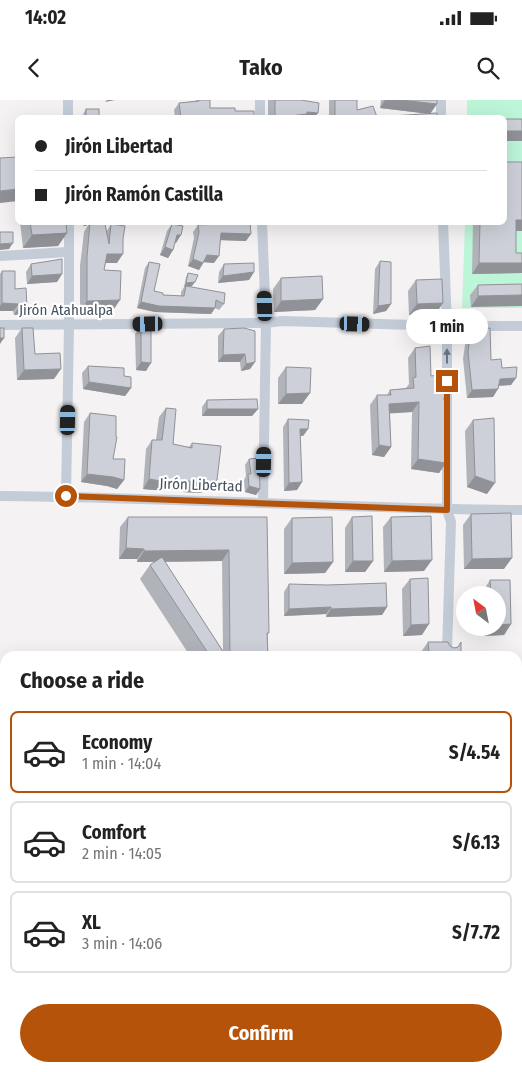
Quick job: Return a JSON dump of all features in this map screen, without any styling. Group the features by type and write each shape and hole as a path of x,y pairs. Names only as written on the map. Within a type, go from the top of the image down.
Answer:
{"street":[{"path":"68,100 68,115"},
{"path":"260,100 260,115"},
{"path":"441,100 441,115"},
{"path":"66,496 70,325 69,225"},
{"path":"262,225 266,323 263,502"},
{"path":"443,225 446,326 447,510 451,522 447,650"},
{"path":"0,256 68,252"},
{"name":"Jirón Atahualpa","path":"0,325 282,322 522,326"},
{"name":"Jirón Libertad","path":"0,496 66,496 263,502 447,510 522,510"}],"green space":[{"path":"467,100 522,100 522,308 462,308 465,225 507,225 507,115 467,115"}],"building":[{"path":"210,100 210,108 235,108 235,111 254,111 254,115 181,115 179,103"},
{"path":"275,100 301,100 319,103 318,113 307,112 307,114 298,115 275,115"},
{"path":"335,100 357,100 357,110 373,106 376,115 335,115"},
{"path":"401,100 437,100 437,104"},
{"path":"86,109 99,109 99,115 86,115"},
{"path":"437,113 437,115 407,115"},
{"path":"507,119 522,119 522,131 507,131"},
{"path":"15,157 15,189 0,191 0,158"},
{"path":"507,162 522,162 522,220 516,220 516,253 522,253 522,263 479,263 480,225 507,225"},
{"path":"30,225 66,225 67,233 32,235"},
{"path":"90,225 105,225 109,244 111,225 125,226 123,254 107,254 104,270 121,271 120,300 87,301 87,257"},
{"path":"172,225 183,226 181,235 177,235 173,250 165,247"},
{"path":"198,225 250,225 251,234 221,233 219,256 207,255 203,263 193,259 199,232"},
{"path":"0,232 13,232 13,243 0,244"},
{"path":"62,259 62,274 32,276 31,264"},
{"path":"380,261 391,262 391,304 378,306"},
{"path":"149,262 160,264 154,291 163,293 163,295 184,296 186,286 225,293 224,304 216,300 215,308 159,306 141,302"},
{"path":"254,263 254,272 223,276 224,264"},
{"path":"2,271 15,271 15,289 26,288 27,307 19,307 19,304 2,303"},
{"path":"188,273 198,275 195,282 186,283"},
{"path":"322,276 323,299 281,301 281,278"},
{"path":"442,279 443,303 417,304 416,280"},
{"path":"522,284 522,295 478,296 478,285"},
{"path":"141,327 151,327 151,363 141,362"},
{"path":"0,328 4,328 4,338 0,338"},
{"path":"22,328 33,328 35,354 60,353 61,369 24,370"},
{"path":"244,328 255,331 255,362 246,364 245,354 223,355 224,329"},
{"path":"490,328 491,360 501,359 502,368 517,367 516,378 500,379 498,389 472,390 468,352 471,331"},
{"path":"430,346 431,376 447,374 444,400 447,400 445,423 446,463 418,459 419,402 389,404 391,447 379,445 377,395 391,395 390,390 414,388 413,378 416,377 415,348"},
{"path":"88,366 124,368 124,376 131,377 131,388 89,382"},
{"path":"286,367 311,368 310,393 286,394"},
{"path":"257,399 258,409 207,409 207,400"},
{"path":"166,408 176,409 173,444 192,448 192,443 221,446 217,480 207,483 149,479 152,440 162,440"},
{"path":"90,413 116,416 117,437 113,459 125,459 124,480 87,474"},
{"path":"494,418 495,483 475,476 473,420"},
{"path":"288,419 309,420 308,429 300,429 302,482 289,483"},
{"path":"259,458 260,489 249,486 248,474 251,474 249,459"},
{"path":"511,513 512,558 472,559 471,514"},
{"path":"372,516 373,561 353,561 352,517"},
{"path":"431,516 432,560 392,561 391,517"},
{"path":"128,517 267,517 268,651 230,651 229,550 144,551 144,549 126,548"},
{"path":"332,517 333,562 292,563 292,518"},
{"path":"162,557 223,651 207,651 150,565"},
{"path":"428,578 429,624 411,625 410,579"},
{"path":"490,580 510,580 511,624 506,624 506,586 490,586"},
{"path":"386,583 387,607 289,609 289,584"},
{"path":"428,642 448,642 454,648 458,647 461,642 461,651 429,651"}],"route":[{"path":"66,496 447,510 447,381"}]}
